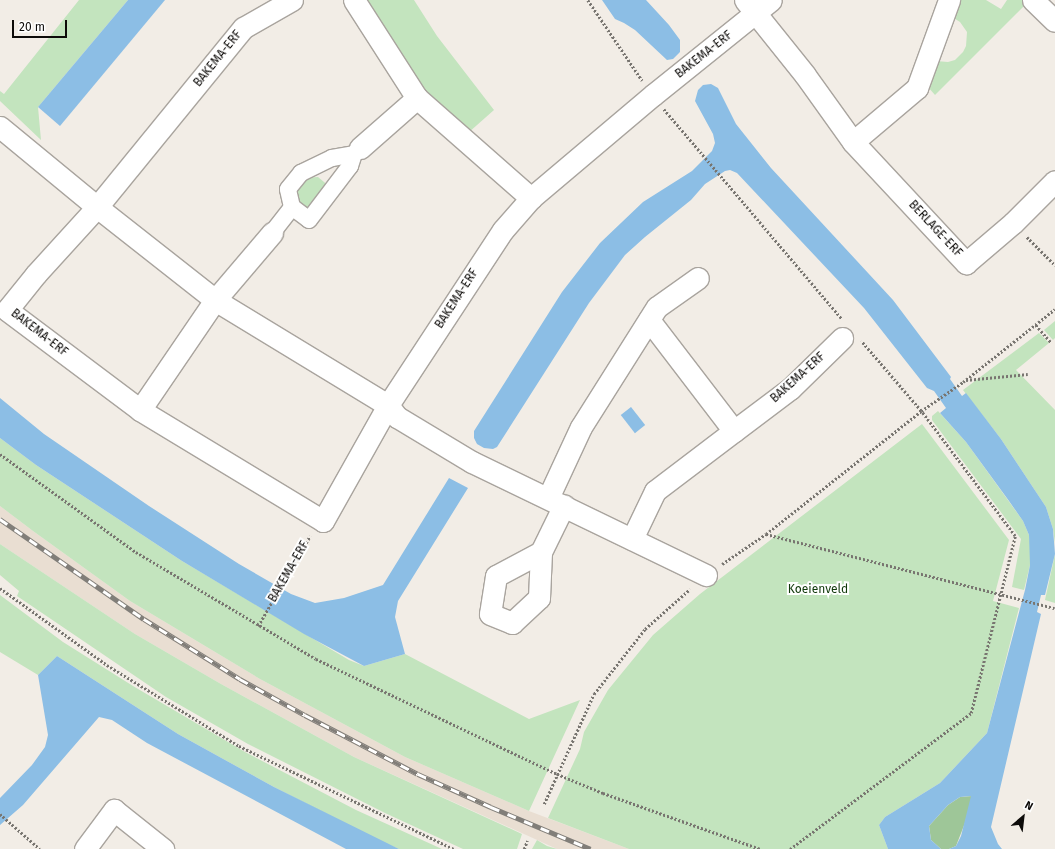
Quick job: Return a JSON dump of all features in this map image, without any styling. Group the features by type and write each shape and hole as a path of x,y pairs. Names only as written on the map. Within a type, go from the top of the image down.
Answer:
{"street":[{"name":"BAKEMA-ERF","path":"292,0 243,28 97,207 36,274 7,310 140,410 323,521 388,405 503,230 531,198 652,95 751,7"},
{"path":"354,0 417,98 531,198"},
{"path":"751,7 771,0"},
{"path":"853,142 917,88 949,0"},
{"path":"1033,0 1055,22"},
{"name":"BERLAGE-ERF","path":"751,7 805,75 853,142 966,263 1013,223 1055,181"},
{"path":"357,151 332,158 301,173 288,189 292,206 309,220 350,166 357,151 417,98"},
{"path":"0,127 97,207 215,300 388,405 397,417 472,462 706,575"},
{"path":"140,410 215,300 272,233 292,206"},
{"path":"541,552 581,427 657,307 698,278"},
{"path":"649,320 734,431"},
{"name":"BAKEMA-ERF","path":"632,539 655,491 790,389 848,332"},
{"path":"85,849 114,810 163,849"}],"path":[{"path":"588,0 652,95 698,148 848,332 921,411 1015,536 971,713 790,849"},
{"path":"1013,223 1055,265"},
{"path":"544,804 594,694 645,629 706,575 766,534 921,411 964,381 1055,309"},
{"path":"1036,325 1051,342"},
{"path":"964,381 1028,374"},
{"path":"0,454 136,552 258,626 316,659 557,774 610,796 760,849"},
{"name":"BAKEMA-ERF","path":"258,626 320,519"},
{"path":"766,534 1055,608"},
{"path":"0,588 107,665 239,746 454,849"},
{"path":"0,814 9,824 40,849"},
{"path":"524,849 527,841"}],"shaded area":[{"path":"0,506 130,601 260,679 405,757 529,811 629,849 557,849 354,757 221,684 135,634 0,544"}],"green space":[{"path":"79,0 128,0 38,107 41,140 0,101 0,91 4,94"},
{"path":"363,0 414,0 437,36 494,110 468,133 420,88"},
{"path":"957,0 986,0 1001,9 1007,0 1022,0 1027,3 935,95 928,87 936,61 948,62 955,60 963,52 966,46 967,32 960,22 952,17"},
{"path":"318,177 330,187 308,214 296,204 293,188 301,178"},
{"path":"1055,321 1055,338 1053,340 1044,330"},
{"path":"1039,333 1049,343 1016,370 1055,410 1055,543 1053,529 1046,507 1001,439 963,390"},
{"path":"938,411 966,442 1023,521 1029,535 1031,547 1030,565 1024,590 1012,587 1021,539 932,420 932,416"},
{"name":"Koeienveld","path":"922,424 1009,540 993,601 1019,608 987,733 940,783 885,817 879,825 888,849 629,849 548,818 580,749 584,732 608,690 653,635 700,594"},
{"path":"0,438 36,465 182,561 349,660 364,666 405,654 529,719 580,700 529,811 405,757 260,679 130,601 0,506"},
{"path":"0,544 135,634 221,684 354,757 522,834 517,849 463,849 385,813 248,744 166,697 17,596 19,591 0,575"},
{"path":"1055,554 1055,603 1045,600"},
{"path":"0,595 63,642 133,686 245,752 356,810 442,849 399,849 378,840 274,787 178,734 57,656 38,675 0,652"},
{"path":"972,796 965,823 956,846 949,849 941,849 931,840 929,826 948,805 960,797"},
{"path":"537,840 547,846 557,849 532,849"}],"water":[{"path":"128,0 165,0 60,126 38,107"},
{"path":"602,0 646,0 669,25 680,40 680,52 673,59 667,60 635,30 615,19"},
{"path":"711,84 718,88 736,124 771,168 893,300 951,377 950,379 962,396 966,393 1001,439 1046,507 1053,529 1055,554 1045,595 1041,595 1037,612 1041,614 991,827 998,844 1002,849 949,849 956,846 961,836 971,796 960,797 948,805 929,826 931,840 941,849 888,849 879,825 885,817 940,783 987,733 1025,590 1030,565 1029,535 1023,521 966,442 940,413 946,408 934,391 927,388 864,308 737,173 730,170 725,171 705,184 691,200 625,255 589,303 497,447 493,449 484,448 477,444 474,438 474,431 562,292 600,243 643,202 692,171 712,151 715,143 713,134 695,101 698,90 703,85"},
{"path":"0,398 44,434 149,506 239,564 291,594 315,603 344,598 383,585 449,478 468,488 398,601 395,617 405,654 364,666 304,634 182,561 36,465 0,438"},
{"path":"631,407 645,425 635,433 621,415"},
{"path":"57,656 178,734 274,787 399,849 346,849 147,743 112,720 99,717 23,805 0,825 0,798 32,765 45,747 48,735 38,675"}],"railway":[{"path":"0,519 144,619 240,679 418,774 491,807 591,849"}]}
